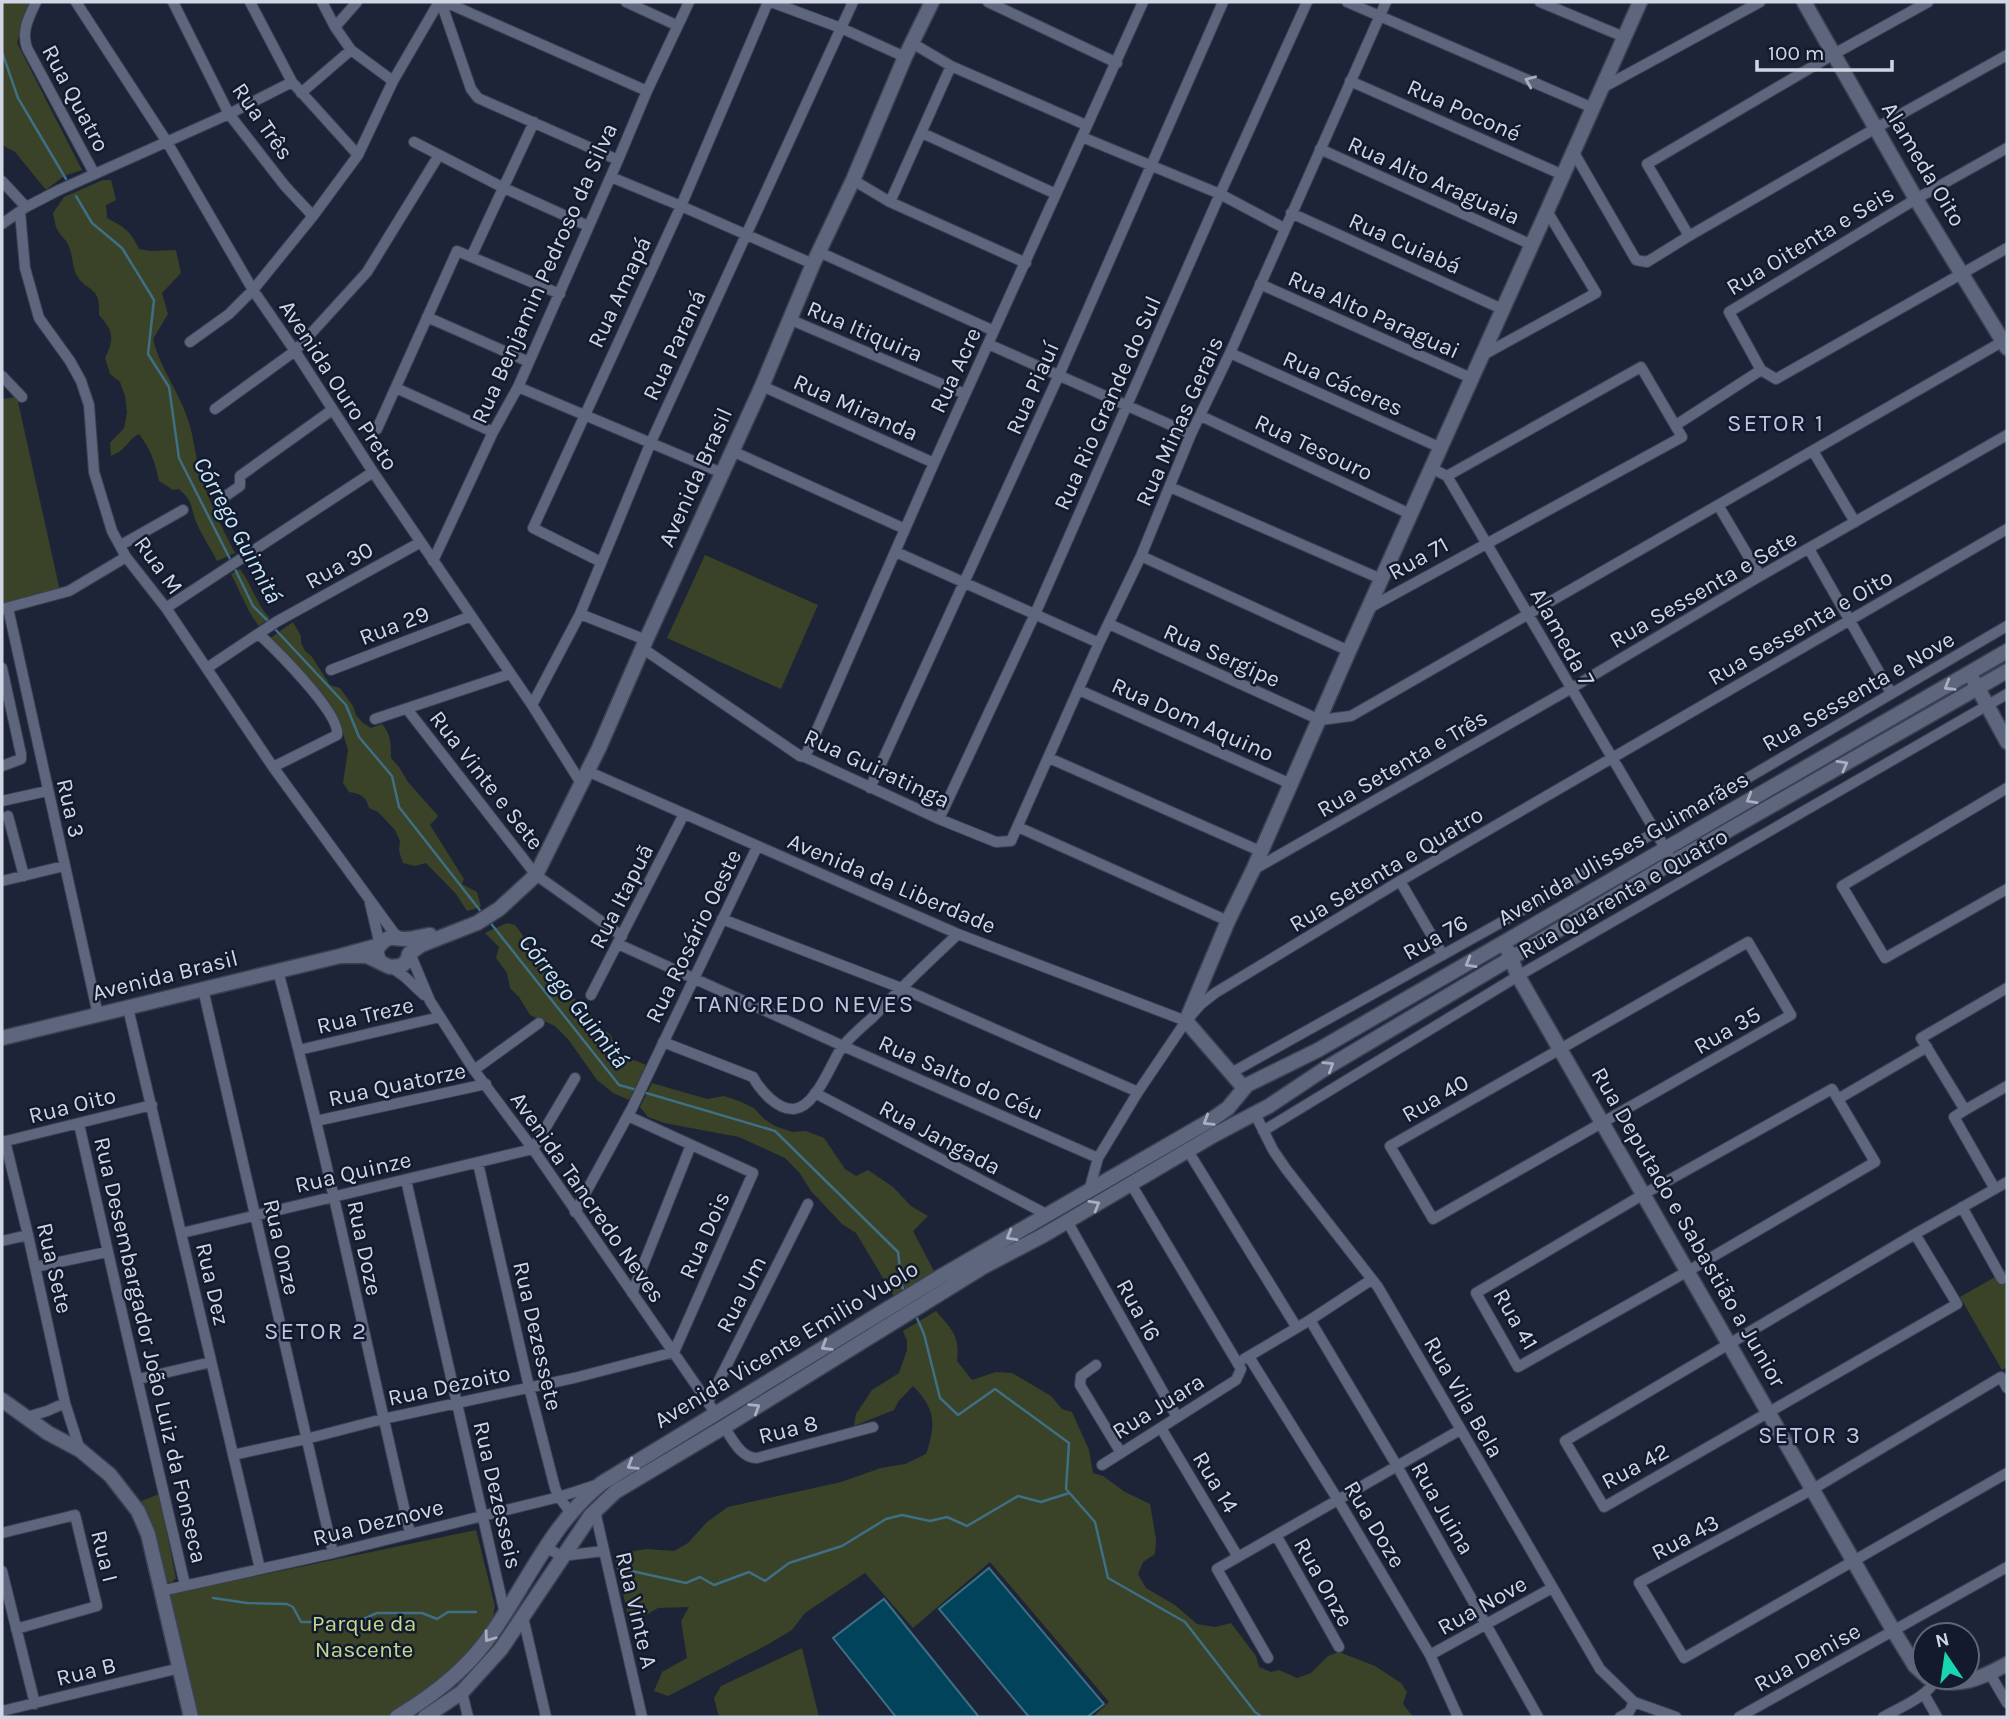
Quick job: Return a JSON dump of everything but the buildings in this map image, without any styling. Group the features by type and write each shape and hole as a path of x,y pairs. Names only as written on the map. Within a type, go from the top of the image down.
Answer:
{"main road":[{"name":"Avenida Brasil","path":"340,956 367,956 387,966 401,966 410,954 427,942 477,923 499,909 536,875 584,777 762,386 816,258 932,2"},
{"path":"1255,1114 1245,1103 1243,1091 1231,1073 1186,1021 1228,921 1640,2"},
{"name":"Alameda Oito","path":"1804,2 1916,199 2006,343"},
{"name":"Avenida Ulisses Guimarães","path":"1273,1104 1326,1068 1510,959 1670,856 2007,651"},
{"name":"Avenida Ulisses Guimarães","path":"1260,1080 2007,671"},
{"path":"1970,673 2007,742"},
{"name":"Avenida Brasil","path":"2,1038 340,956 380,945 388,938 408,939 452,931"},
{"name":"Rua Deputado e Sabastião a Junior","path":"1506,943 1518,976 1911,1661"},
{"path":"1260,1080 1270,1089 1273,1104"},
{"name":"Avenida Vicente Emilio Vuolo","path":"425,1717 462,1692 501,1649 562,1556 595,1511 615,1492 724,1427 888,1317 1048,1215 1211,1119 1260,1080"},
{"name":"Avenida Vicente Emilio Vuolo","path":"926,1294 983,1267 1273,1104"},
{"name":"Avenida Vicente Emilio Vuolo","path":"397,1717 446,1684 470,1662 505,1614 546,1548 587,1494 712,1408 888,1317"},
{"path":"2,1400 24,1418 80,1450 110,1475 138,1511 148,1534 191,1717"},
{"path":"1981,1677 2007,1664"}],"street":[{"name":"Rua Quatro","path":"36,2 24,32 26,48 94,173"},
{"name":"Avenida Ouro Preto","path":"76,2 167,142 253,290 433,561 584,777"},
{"name":"Rua Três","path":"173,2 229,114 285,186 313,216"},
{"path":"250,2 292,82 358,155"},
{"path":"322,2 351,50 393,81"},
{"path":"335,27 357,2"},
{"path":"190,342 229,314 253,290 313,216 358,155 393,81 442,2"},
{"path":"442,2 647,91"},
{"path":"442,2 474,95 618,160"},
{"path":"626,2 676,25"},
{"name":"Rua Benjamin Pedroso da Silva","path":"433,561 518,387 676,25 689,2"},
{"path":"770,2 841,28 905,57"},
{"name":"Rua Amapá","path":"601,562 533,527 681,206 770,2"},
{"name":"Rua Paraná","path":"532,705 580,614 651,442 853,2"},
{"path":"988,2 1117,63"},
{"name":"Rua Acre","path":"805,757 934,463 1143,2"},
{"name":"Rua Piauí","path":"870,788 1059,375 1223,2"},
{"name":"Rua Rio Grande do Sul","path":"939,819 1035,614 1307,2"},
{"path":"1347,2 1592,108"},
{"name":"Rua Minas Gerais","path":"1018,827 1386,2"},
{"path":"1541,2 1624,37"},
{"path":"1602,89 1760,2"},
{"path":"1689,236 1647,164 1928,2"},
{"path":"912,43 951,66 1086,125"},
{"path":"301,93 351,50"},
{"path":"1573,151 1636,260 1647,262 1875,128 2007,55"},
{"path":"890,202 951,66"},
{"name":"Rua Poconé","path":"1350,81 1563,175"},
{"name":"Rua Quatro","path":"2,224 23,209 94,173 229,114 292,82"},
{"path":"471,257 534,122"},
{"path":"922,133 1056,194"},
{"path":"1082,136 1220,194 1284,228"},
{"path":"414,142 587,226"},
{"path":"1916,199 2007,148"},
{"name":"Rua Alto Araguaia","path":"1320,149 1532,245"},
{"path":"215,409 295,351 367,272 439,155"},
{"path":"611,177 746,236 816,258 994,331"},
{"path":"853,180 890,202 1026,263"},
{"path":"2,181 23,209"},
{"name":"Rua Oitenta e Seis","path":"1761,370 1729,312 1916,199"},
{"name":"Rua M","path":"23,209 25,268 39,318 81,381 89,405 94,472 108,521 126,557 166,608 273,767 394,933 401,938"},
{"path":"1482,355 1596,293 1547,211"},
{"name":"Rua Cuiabá","path":"1291,213 1502,309"},
{"path":"1447,477 1641,367 1675,425 1761,370 1776,379 2007,248"},
{"path":"377,429 457,251 560,295"},
{"name":"Rua Alto Paraguai","path":"1260,284 1471,378"},
{"path":"427,317 529,362"},
{"name":"Rua Itiquira","path":"789,319 965,394"},
{"path":"1320,720 1351,716 2006,343"},
{"path":"988,344 1191,435"},
{"name":"Rua Cáceres","path":"1230,353 1441,448"},
{"path":"2,376 22,397"},
{"name":"Rua Miranda","path":"762,386 934,463"},
{"path":"518,387 722,472"},
{"path":"396,388 494,432"},
{"path":"220,500 240,486 240,476 332,410"},
{"name":"Rua Tesouro","path":"1201,416 1410,514"},
{"name":"Rua 71","path":"1368,608 1682,437 1675,425"},
{"name":"Rua Sessenta e Sete","path":"1570,689 1760,576 2007,435"},
{"path":"732,451 905,529"},
{"path":"1813,451 1855,522"},
{"name":"Alameda 7","path":"1431,468 1447,477 1670,856"},
{"path":"166,608 373,472"},
{"path":"1170,486 1381,579"},
{"path":"1718,505 1760,576"},
{"path":"121,545 183,510"},
{"name":"Rua Sessenta e Oito","path":"1612,759 2007,529"},
{"name":"Rua 30","path":"207,668 276,622 421,542"},
{"path":"1809,549 1891,694"},
{"path":"897,552 1099,643"},
{"path":"1141,556 1349,651"},
{"path":"5,609 69,591 126,557"},
{"name":"Rua 3","path":"5,609 97,1015"},
{"name":"Rua Guiratinga","path":"580,614 644,644 800,756 996,842 1011,841 1018,827"},
{"name":"Rua 29","path":"331,670 471,615"},
{"name":"Rua Sergipe","path":"1109,624 1320,720"},
{"name":"Rua Sessenta e Nove","path":"1655,831 2007,626"},
{"path":"262,632 308,685 339,729 337,736 273,767"},
{"path":"2,668 22,754 18,761 2,766"},
{"path":"375,719 510,674"},
{"name":"Rua Setenta e Três","path":"1253,870 1570,689"},
{"name":"Rua Dom Aquino","path":"1079,690 1291,784"},
{"name":"Rua Quarenta e Quatro","path":"1263,1131 1518,976 2007,694"},
{"name":"Rua Vinte e Sete","path":"407,709 536,875"},
{"path":"1049,758 1260,851"},
{"name":"Rua Setenta e Quatro","path":"1089,1191 1098,1158 1138,1092 1186,1021 1201,1004 1400,881 1612,759"},
{"name":"Avenida da Liberdade","path":"584,777 684,814 958,934 1186,1021"},
{"path":"2007,788 1842,886 1885,958 2007,889"},
{"path":"2,801 47,790"},
{"name":"Rua Itapuã","path":"591,995 684,814"},
{"path":"8,816 24,876"},
{"path":"1018,827 1228,921"},
{"name":"Rua 76","path":"1231,1073 1500,923 1655,831"},
{"name":"Rua Rosário Oeste","path":"630,1112 757,847"},
{"path":"2,881 64,866"},
{"name":"Rua Salto do Céu","path":"536,875 620,940 695,979 1098,1158"},
{"path":"1400,881 1443,955"},
{"path":"369,899 380,945 379,957 430,1001"},
{"path":"722,919 901,988 1138,1092"},
{"path":"1500,923 1506,943"},
{"path":"663,1042 753,1077 759,1087 780,1105 793,1109 807,1104 843,1046 958,934"},
{"path":"401,938 408,945 430,1001"},
{"name":"Rua 35","path":"1560,1049 1748,942 1791,1015 1602,1123"},
{"name":"Rua Doze","path":"278,971 334,1197 410,1533"},
{"path":"1965,1110 1922,1038 2007,988"},
{"name":"Rua Onze","path":"203,989 333,1553"},
{"name":"Avenida Tancredo Neves","path":"430,1001 474,1070 534,1149 712,1408"},
{"name":"Rua Dez","path":"128,1008 260,1569"},
{"name":"Rua Treze","path":"299,1050 440,1017"},
{"path":"474,1070 539,1023"},
{"path":"1838,1099 1927,1047"},
{"name":"Rua 40","path":"1560,1049 1390,1146 1433,1219 1602,1123"},
{"path":"534,1149 575,1078"},
{"name":"Rua Quatorze","path":"316,1121 486,1084"},
{"path":"1995,1189 1954,1117 2007,1086"},
{"path":"1644,1194 1832,1089 1875,1162 1688,1271"},
{"name":"Rua Jangada","path":"815,1093 1048,1215"},
{"name":"Rua Oito","path":"3,1142 152,1105"},
{"path":"575,1212 630,1112 691,1145 632,1293"},
{"name":"Rua Vila Bela","path":"1255,1114 1286,1168 1371,1280 1600,1669 1634,1702"},
{"name":"Rua Desembargador João Luiz da Fonseca","path":"79,1124 185,1585"},
{"name":"Rua Sete","path":"3,1142 28,1235 65,1403 80,1450"},
{"name":"Rua Dois","path":"674,1352 753,1173 691,1145"},
{"name":"Rua Quinze","path":"182,1233 534,1149"},
{"path":"1188,1151 1297,1328"},
{"name":"Rua Dezessete","path":"478,1163 529,1387 559,1497 571,1513"},
{"name":"Rua Dezesseis","path":"406,1180 505,1614"},
{"path":"1730,1343 2007,1182"},
{"path":"1131,1184 1237,1363 1371,1280"},
{"name":"Rua 41","path":"1644,1194 1476,1293 1518,1367 1688,1271"},
{"name":"Rua Um","path":"712,1408 808,1204"},
{"path":"1962,1207 2002,1279"},
{"name":"Rua 16","path":"1067,1221 1177,1417"},
{"path":"1769,1412 1957,1304 1915,1234"},
{"path":"2,1241 28,1235"},
{"path":"34,1266 107,1252"},
{"name":"Rua Juina","path":"1310,1320 1397,1466 1538,1717"},
{"name":"Rua 42","path":"1730,1343 1565,1441 1604,1507 1769,1412"},
{"name":"Rua Dezoito","path":"233,1455 574,1378 674,1352"},
{"name":"Rua Doze","path":"1249,1357 1430,1656 1458,1717"},
{"path":"139,1380 211,1362"},
{"name":"Rua Juara","path":"1102,1465 1236,1380 1241,1369 1237,1363"},
{"path":"1096,1365 1082,1376 1080,1385 1121,1453"},
{"path":"1814,1489 2001,1377 2007,1388"},
{"path":"24,1418 65,1403"},
{"name":"Rua 8","path":"724,1427 743,1453 751,1458 873,1427"},
{"name":"Rua 14","path":"1161,1428 1238,1557"},
{"path":"1268,1658 1217,1569 1460,1430"},
{"path":"1854,1559 2007,1473"},
{"name":"Rua Deznove","path":"161,1591 333,1553 559,1497 602,1483"},
{"name":"Rua 43","path":"1814,1489 1639,1583 1684,1658 1854,1559"},
{"name":"Rua Vinte A","path":"595,1511 642,1717"},
{"name":"Rua I","path":"2,1534 75,1515 97,1606 16,1629"},
{"name":"Rua Onze","path":"1276,1535 1339,1647"},
{"path":"546,1548 562,1556 603,1551"},
{"name":"Rua Denise","path":"1739,1717 2007,1567"},
{"path":"2,1571 35,1704"},
{"name":"Rua Nove","path":"1430,1656 1552,1588"},
{"path":"523,1618 547,1717"},
{"name":"Rua B","path":"2,1711 180,1668"},
{"path":"1990,1674 2007,1703"},
{"path":"1882,1717 1928,1691"},
{"path":"462,1692 468,1717"},
{"path":"1924,1694 1937,1717"},
{"path":"1620,1717 1629,1712 1634,1702 1676,1717"}],"green space":[{"path":"2,2 29,2 17,43 82,170 64,176 46,190 15,152 2,145"},
{"path":"103,180 111,180 116,200 106,205 107,218 126,230 139,249 176,250 181,273 162,293 168,314 153,339 187,417 209,499 235,553 217,561 197,524 188,500 179,489 173,490 159,481 152,456 139,434 111,456 110,443 124,428 127,413 120,382 110,374 105,358 111,335 99,315 98,298 76,274 67,242 57,229 53,213 64,197"},
{"path":"17,397 60,591 2,603 2,399"},
{"path":"705,555 818,605 781,689 667,638"},
{"path":"240,569 270,618 259,626 231,574"},
{"path":"293,622 305,651 330,685 340,688 356,715 371,728 382,724 385,728 390,740 391,758 438,816 430,825 464,879 462,884 477,892 481,907 467,911 456,894 426,863 415,866 403,863 399,851 400,841 395,830 378,812 369,808 362,796 349,792 343,783 348,750 335,714 308,677 269,639"},
{"path":"507,923 515,925 534,951 550,962 550,979 585,1007 599,1026 611,1035 620,1052 646,1065 629,1100 613,1093 597,1080 568,1039 555,1026 530,1015 510,988 507,973 496,958 499,947 485,933"},
{"path":"652,1083 707,1099 724,1096 754,1108 775,1126 792,1132 806,1131 824,1138 845,1169 856,1176 868,1170 893,1187 911,1206 928,1216 913,1231 935,1273 895,1298 856,1233 842,1224 785,1158 739,1137 664,1123 648,1117 640,1107"},
{"path":"2007,1270 2007,1367 2002,1370 1960,1297"},
{"path":"936,1311 954,1333 957,1361 972,1380 996,1372 1012,1373 1051,1396 1062,1409 1072,1412 1089,1450 1093,1473 1103,1476 1125,1492 1150,1504 1156,1539 1155,1554 1143,1562 1138,1574 1146,1588 1175,1605 1197,1624 1215,1627 1231,1623 1256,1656 1259,1667 1271,1672 1279,1670 1297,1678 1311,1673 1328,1656 1339,1652 1375,1666 1401,1683 1407,1692 1403,1704 1413,1717 1093,1717 1109,1702 990,1562 913,1628 865,1573 805,1613 792,1630 765,1646 668,1696 654,1691 662,1672 687,1658 681,1621 689,1607 658,1608 630,1624 614,1554 647,1549 674,1551 688,1543 707,1522 728,1507 841,1482 881,1468 905,1464 926,1454 932,1418 926,1402 913,1386 894,1410 854,1426 856,1414 872,1390 899,1373 907,1350 903,1331"},
{"path":"159,1494 176,1578 171,1583 164,1581 137,1503"},
{"name":"Parque da Nascente","path":"476,1530 495,1606 492,1622 460,1666 391,1716 199,1717 167,1597 175,1593"},
{"path":"802,1648 819,1717 721,1717 718,1714 714,1698 721,1686"}],"water":[{"path":"989,1568 1104,1704 1087,1717 1029,1717 939,1609"},
{"path":"884,1599 979,1717 896,1717 833,1638"}],"waterway":[{"name":"Córrego Guimitá","path":"2,52 18,98 66,179"},
{"name":"Córrego Guimitá","path":"76,196 92,223 122,248 154,300 148,354 169,387 179,458 231,561"},
{"name":"Córrego Guimitá","path":"234,567 253,606 270,623"},
{"name":"Córrego Guimitá","path":"274,628 346,705 359,737 392,776 399,807 482,913"},
{"name":"Córrego Guimitá","path":"489,921 619,1085 637,1090"},
{"name":"Córrego Guimitá","path":"643,1092 775,1131 898,1252 904,1291"},
{"name":"Córrego Guimitá","path":"916,1316 924,1334 940,1398 958,1415 995,1389 1069,1443 1066,1489 1095,1522 1108,1578 1185,1622 1255,1712 1262,1717"},
{"path":"618,1568 686,1583 700,1577 714,1585 749,1572 765,1581 789,1563 842,1546 886,1519 902,1515 930,1521 947,1517 967,1526 1018,1496 1041,1502 1069,1493"},
{"path":"213,1598 247,1603 287,1604 293,1607 301,1622 347,1626 377,1613 422,1613 437,1619 448,1612 476,1612"}],"district":[{"name":"SETOR 1","path":"1776,423"},
{"name":"TANCREDO NEVES","path":"805,1004"},
{"name":"SETOR 2","path":"316,1331"},
{"name":"SETOR 3","path":"1810,1435"}]}
